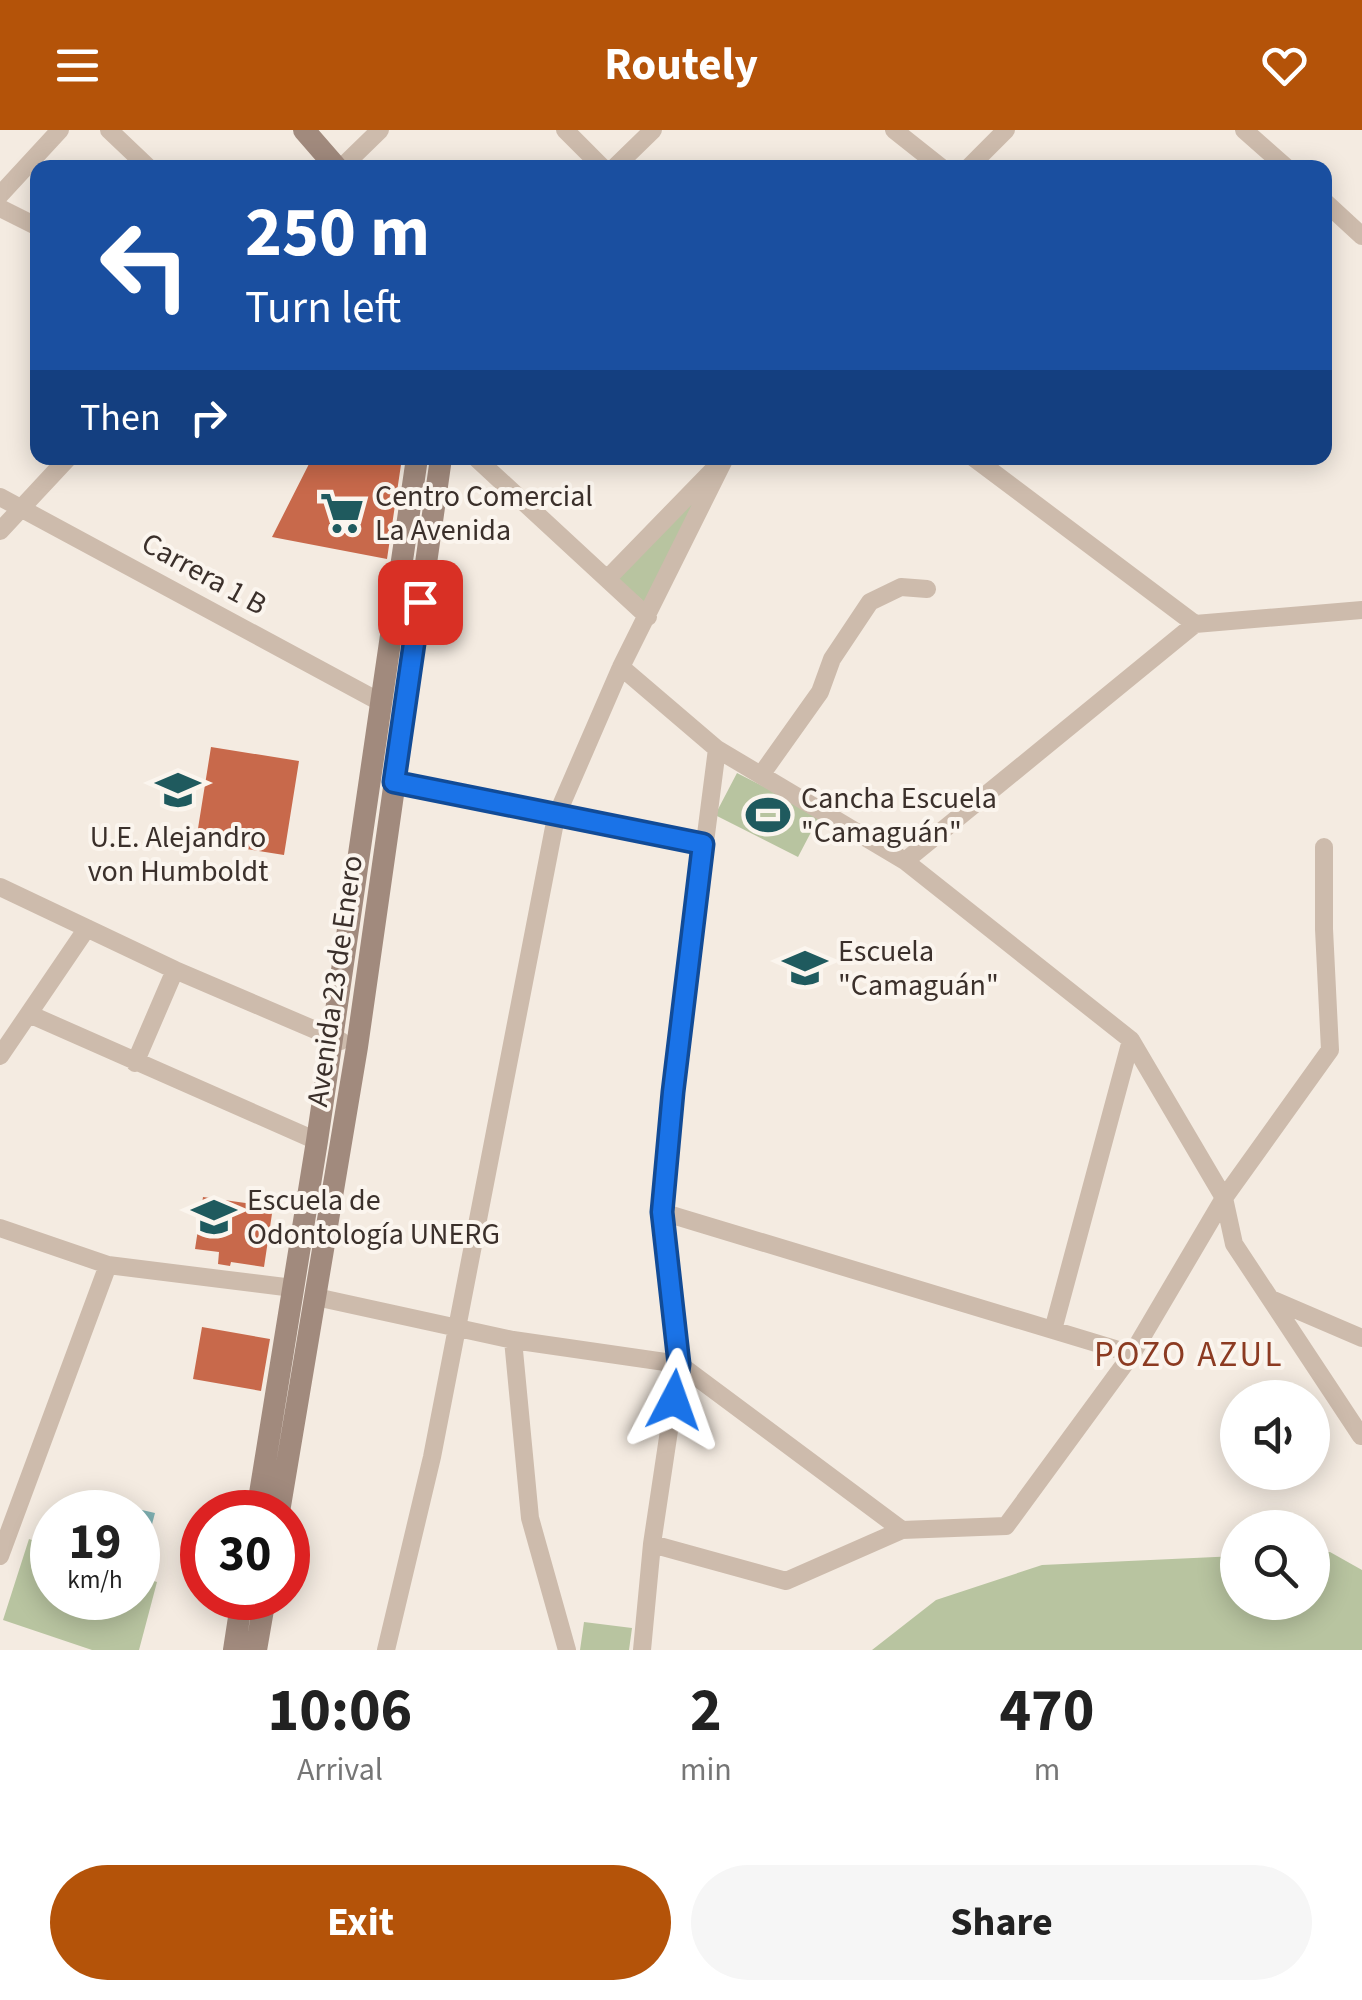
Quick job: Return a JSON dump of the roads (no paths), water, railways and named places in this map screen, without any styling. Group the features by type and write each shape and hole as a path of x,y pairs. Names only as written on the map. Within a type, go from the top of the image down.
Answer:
{"main road":[{"path":"304,130 332,160"},
{"name":"Avenida 23 de Enero","path":"282,1490 305,1292 317,1141 415,465"},
{"name":"Avenida 23 de Enero","path":"262,1490 356,1047 440,465"},
{"path":"234,1650 239,1620"},
{"path":"256,1650 261,1620"}],"street":[{"path":"32,160 60,130"},
{"path":"108,130 140,160"},
{"path":"348,160 380,130"},
{"path":"565,130 595,160"},
{"path":"622,160 652,130"},
{"path":"894,130 932,160"},
{"path":"976,160 1006,130"},
{"path":"1244,130 1271,160"},
{"path":"0,195 30,162"},
{"path":"0,208 30,223"},
{"path":"1332,208 1362,236"},
{"path":"0,531 61,465"},
{"path":"484,465 648,616"},
{"path":"607,578 718,465"},
{"path":"386,1650 432,1457 556,817 621,667 722,465"},
{"path":"983,465 1196,624"},
{"name":"Carrera 1 B","path":"0,498 380,702"},
{"path":"761,775 820,692 830,662 870,602 901,588 928,590"},
{"path":"905,861 1196,624 1362,610"},
{"path":"621,667 717,749 905,861 1131,1040 1224,1198 1234,1244 1361,1436"},
{"path":"642,1650 652,1544 679,1364 662,1212 673,1092 717,749"},
{"path":"394,782 703,844"},
{"path":"652,1544 786,1581 902,1530 1006,1526 1132,1354 1224,1198 1330,1050 1324,847"},
{"path":"0,887 175,970 356,1047"},
{"path":"0,1056 87,928"},
{"path":"135,1063 175,970"},
{"path":"29,1014 317,1141"},
{"path":"1052,1330 1131,1040"},
{"path":"662,1212 1132,1354"},
{"path":"0,1228 108,1265 305,1292 514,1340 679,1364 902,1530"},
{"path":"0,1556 108,1265"},
{"path":"1271,1299 1362,1338"},
{"path":"514,1340 530,1518 567,1650"}],"place":[{"name":"Centro Comercial La Avenida","path":"342,513"},
{"name":"U.E. Alejandro von Humboldt","path":"178,790"},
{"name":"Cancha Escuela \"Camaguán\"","path":"768,815"},
{"name":"Escuela \"Camaguán\"","path":"805,968"},
{"name":"Escuela de Odontología UNERG","path":"214,1217"}],"district":[{"name":"POZO AZUL","path":"1189,1355"}]}
